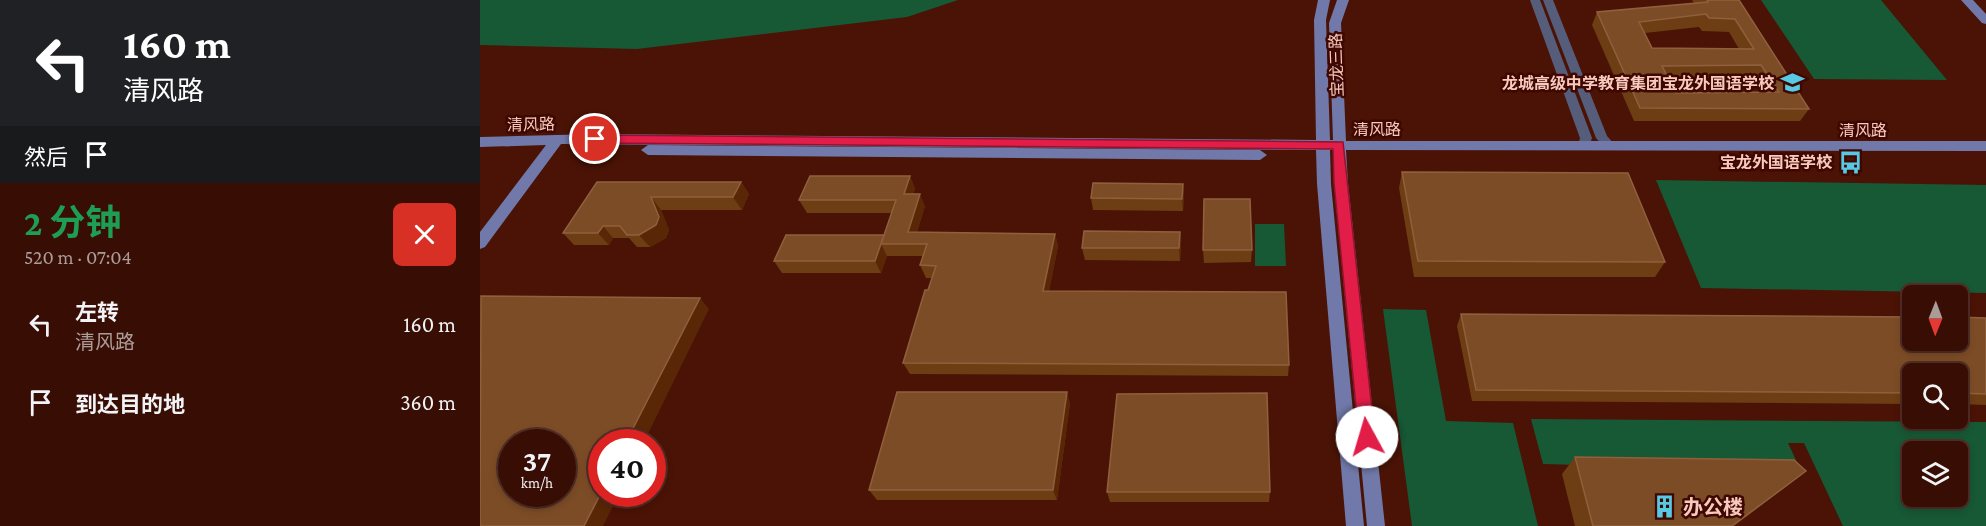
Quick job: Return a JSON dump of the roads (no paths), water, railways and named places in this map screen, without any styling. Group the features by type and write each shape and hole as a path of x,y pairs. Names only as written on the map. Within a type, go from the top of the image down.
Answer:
{"street":[{"name":"宝龙三路","path":"1324,0 1320,20 1331,150 1355,526"},
{"name":"宝龙三路","path":"1343,0 1335,23 1331,150 1376,526"},
{"path":"1535,0 1586,138 1584,146"},
{"path":"1548,0 1602,138 1610,146"},
{"path":"1967,0 1986,21"},
{"name":"清风路","path":"480,142 554,145 1986,157"},
{"name":"清风路","path":"480,152 554,145"},
{"path":"480,243 554,145"},
{"name":"清风路","path":"1331,150 1584,146 1986,146"}],"place":[{"name":"龙城高级中学教育集团宝龙外国语学校","path":"1792,83"},
{"name":"宝龙外国语学校","path":"1850,162"},
{"name":"办公楼","path":"1665,507"}]}
